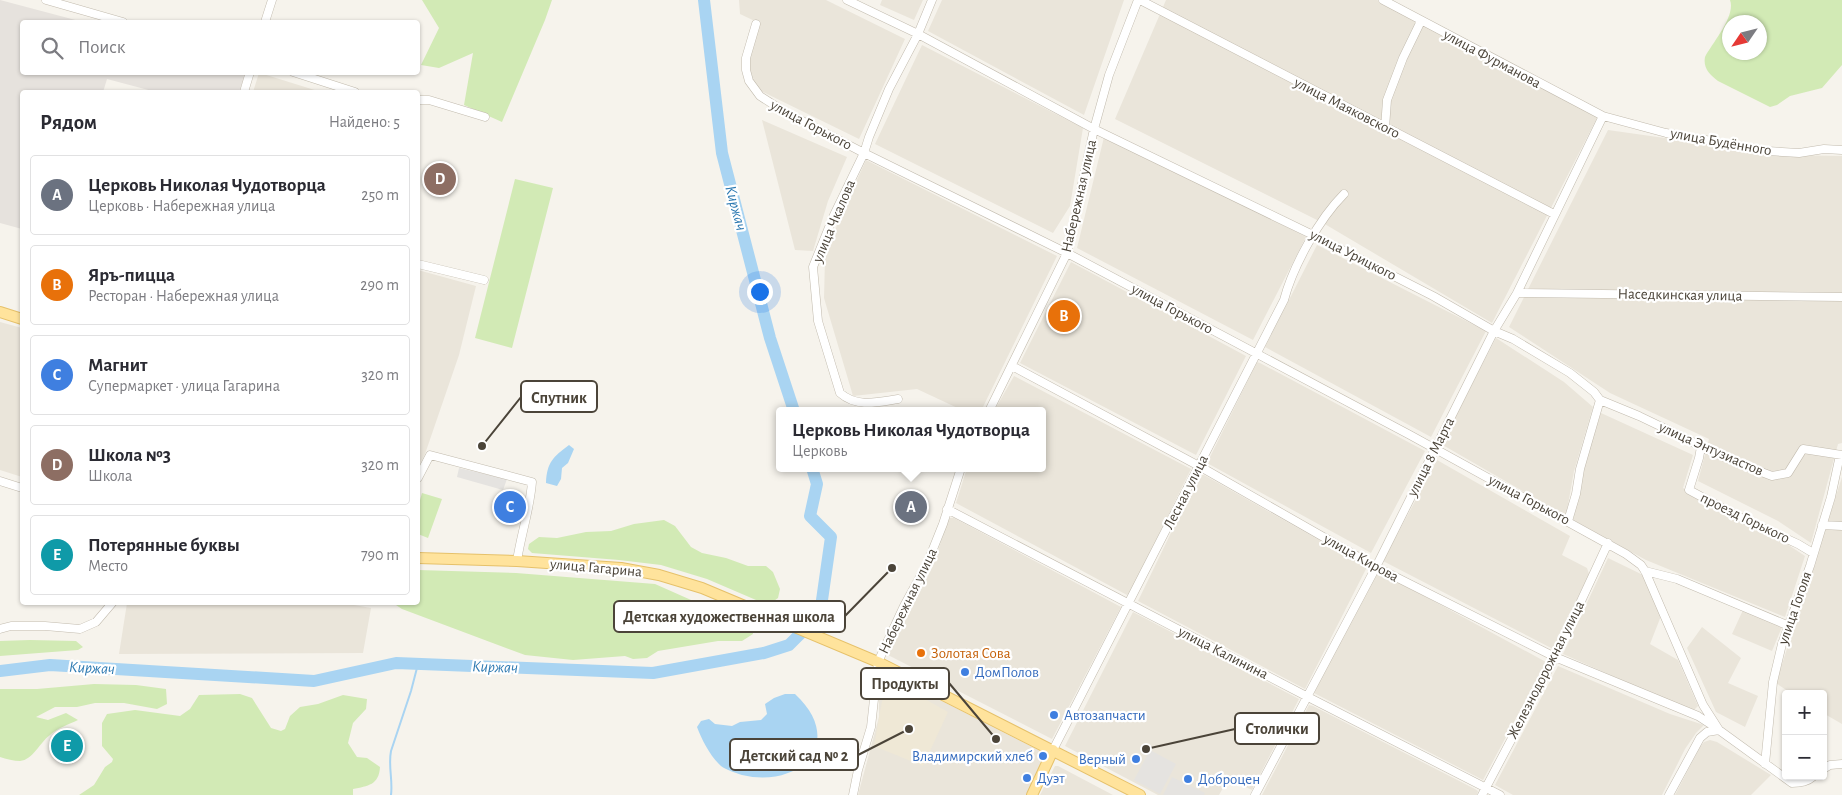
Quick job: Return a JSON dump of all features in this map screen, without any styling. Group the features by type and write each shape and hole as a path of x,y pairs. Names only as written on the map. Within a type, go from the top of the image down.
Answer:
{"main road":[{"path":"0,312 20,318"},
{"name":"улица Гагарина","path":"420,558 517,561 621,568 659,575 702,588 878,662 1140,795"},
{"name":"Лесная улица","path":"1032,795 1053,750"}],"street":[{"path":"46,0 116,20"},
{"path":"266,20 272,0"},
{"name":"улица Урицкого","path":"847,0 918,34 1094,129 1313,235 1433,296 1570,372 1594,392 1600,400"},
{"name":"улица Чкалова","path":"898,399 868,404 855,402 840,393 818,321 814,267 834,215 864,153 889,89 918,34 932,0"},
{"name":"улица Маяковского","path":"1139,0 1554,214"},
{"name":"Набережная улица","path":"990,407 1067,253 1094,129 1108,75 1139,0"},
{"name":"улица Фурманова","path":"1383,0 1602,116"},
{"path":"1385,128 1388,100 1403,58 1421,21"},
{"name":"улица Горького","path":"756,24 746,58 746,70 749,81 760,96 785,112 1067,253 1568,521 1634,559 1645,570 1702,705 1719,730 1782,776"},
{"path":"245,90 249,75"},
{"path":"302,75 349,90"},
{"path":"420,100 429,100 485,117"},
{"name":"улица Будённого","path":"1602,116 1666,133 1774,152 1799,153 1824,149 1842,150"},
{"name":"улица 8 Марта","path":"1255,795 1376,567 1494,331 1517,293 1602,116"},
{"name":"Лесная улица","path":"1053,750 1284,300 1289,282 1313,235 1330,208 1344,194"},
{"path":"420,264 484,280"},
{"name":"Наседкинская улица","path":"1517,293 1842,297"},
{"name":"улица Кирова","path":"1012,366 1199,466 1376,567 1555,657 1698,716 1719,730"},
{"path":"1568,521 1576,494 1580,469 1600,400"},
{"name":"улица Энтузиастов","path":"1600,400 1639,416 1700,447 1772,476 1788,473 1803,449 1841,455"},
{"name":"проезд Горького","path":"1700,447 1699,458 1690,490 1744,520 1798,544 1813,554"},
{"path":"420,474 430,455 532,482 531,496 517,561"},
{"name":"улица Гоголя","path":"1765,764 1773,682 1782,644 1813,554 1841,455"},
{"name":"Набережная улица","path":"853,795 858,770 871,727 878,662 904,606 927,564 943,524 960,472"},
{"path":"0,481 20,487"},
{"name":"улица Калинина","path":"947,509 1484,791 1500,795"},
{"path":"1822,525 1842,526"},
{"name":"Железнодорожная улица","path":"1484,791 1555,657 1608,543"},
{"name":"улица Горького","path":"1645,570 1677,579 1789,626"},
{"path":"0,629 12,626 45,626 80,630 96,622 110,605"},
{"path":"1669,795 1700,738 1707,732 1719,730"},
{"path":"1827,767 1842,764"},
{"name":"улица Горького","path":"1788,780 1792,783 1809,780"}],"shaded area":[{"path":"0,0 75,20 20,20 20,75 245,75 240,90 148,90 107,79 104,90 20,90 20,228 0,223"},
{"path":"739,0 826,0 905,39 859,139 755,88 747,64 759,23 740,14"},
{"path":"882,0 923,0 914,20 880,5"},
{"path":"942,0 1124,0 1084,115 928,31"},
{"path":"1166,0 1377,0 1598,116 1492,323 1323,223 1115,119"},
{"path":"922,45 1083,128 1070,206 1053,233 875,144"},
{"path":"258,75 266,75 315,90 254,90"},
{"path":"762,120 847,157 828,201 813,251 795,250"},
{"path":"1608,130 1786,155 1842,156 1842,443 1838,444 1811,543 1778,521 1698,481 1709,439 1610,393 1509,327"},
{"path":"1105,133 1306,237 1253,340 1077,248"},
{"path":"866,160 1057,256 983,407 955,407 917,389 853,396 824,298 825,259 840,217"},
{"path":"1317,245 1486,331 1431,437 1265,347"},
{"path":"1071,262 1246,356 1196,455 1020,363"},
{"path":"420,271 476,286 459,355 420,464"},
{"path":"0,322 20,327 20,476 0,470"},
{"path":"1496,338 1564,382 1593,407 1574,471 1566,516 1441,444"},
{"path":"1257,362 1425,451 1371,553 1207,463"},
{"path":"1014,376 1191,469 1130,593 1127,595 956,503 966,472 1046,472 1046,407 996,407"},
{"path":"1601,413 1693,455 1683,488 1805,556 1785,617 1646,560 1573,520 1584,466"},
{"path":"1437,460 1570,536 1562,555 1587,568 1589,574 1553,649 1383,561"},
{"path":"459,468 507,479 503,490 457,477"},
{"path":"1201,475 1367,567 1305,689 1138,601 1198,477"},
{"path":"1842,477 1842,724 1827,715 1827,690 1786,690 1776,683"},
{"path":"950,518 954,518 1121,607 1052,739 888,655 933,566"},
{"path":"1608,558 1643,575 1661,616 1650,644 1678,660 1698,706 1694,710 1687,709 1563,654"},
{"path":"1377,572 1546,662 1483,780 1314,693"},
{"path":"127,605 354,605 371,608 363,653 119,654"},
{"path":"1743,610 1782,627 1772,651 1732,634"},
{"path":"1133,612 1299,699 1252,790 1228,779 1219,795 1158,795 1065,746"},
{"path":"1702,627 1741,658 1728,683 1758,696 1745,727 1716,712 1687,648"},
{"path":"1558,666 1670,714 1704,725 1685,749 1662,795 1513,795 1495,785"},
{"path":"895,677 1042,752 1044,757 1026,795 858,795 879,717 879,692 885,681"},
{"path":"894,680 948,712 923,766 874,746 882,701"},
{"path":"1309,705 1475,789 1478,791 1477,795 1262,795"},
{"path":"1710,740 1717,742 1771,775 1751,795 1675,795 1700,747 1704,742"},
{"path":"1150,750 1176,764 1160,794 1134,780"},
{"path":"1055,766 1058,766 1113,795 1040,795"},
{"path":"1172,777 1205,793 1204,795 1163,795"}],"green space":[{"path":"422,0 552,0 502,122 464,105 473,53 439,68 421,65 439,28"},
{"path":"1730,0 1842,0 1842,65 1822,88 1790,96 1777,105 1770,107 1718,81 1707,70 1705,57 1722,31 1722,60 1767,60 1767,15 1730,14"},
{"path":"515,179 553,188 512,348 475,338"},
{"path":"422,493 442,499 428,538 420,535 420,500"},
{"path":"664,520 675,526 691,547 702,553 726,558 748,566 766,566 773,572 780,589 778,598 771,603 763,603 707,579 661,565 532,553 528,549 529,544 539,537 557,538 586,532 611,531 634,524"},
{"path":"420,570 516,573 655,584 752,627 753,634 742,641 718,641 658,651 647,658 633,659 625,656 573,660 525,655 402,609 396,605 420,605"},
{"path":"0,641 76,641 83,647 78,650 0,656"},
{"path":"94,684 136,685 166,689 167,704 157,709 124,703 95,703 77,707 55,707 36,717 48,720 66,713 78,720 53,732 25,760 15,761 0,757 0,689 37,689"},
{"path":"240,694 252,698 271,728 281,731 285,729 290,716 300,707 318,704 343,695 367,699 366,709 353,723 348,743 357,757 367,758 380,767 377,778 372,784 353,789 353,795 79,795 94,785 105,767 112,762 113,759 102,746 102,723 107,714 135,710 180,716 190,709 199,695"}],"water":[{"path":"569,445 574,449 568,463 562,468 561,479 557,486 546,483 549,465"},
{"path":"785,694 795,694 810,712 817,729 816,744 810,758 798,768 782,775 763,778 742,775 721,766 710,753 701,737 697,727 701,721 709,719 715,724 732,726 740,722 761,720 767,714 765,704"}],"waterway":[{"name":"Киржач","path":"704,0 722,153 770,338 793,407"},
{"name":"Киржач","path":"0,671 50,665 314,681 396,663 653,673 764,653 789,645 805,629 821,607 831,537 810,516 817,484 813,472"},
{"path":"391,795 391,751 418,664"}],"place":[{"name":"Школа №3","path":"440,179"},
{"name":"Яръ-пицца","path":"1064,316"},
{"name":"Спутник","path":"482,446"},
{"name":"Магнит","path":"510,507"},
{"name":"Церковь Николая Чудотворца","path":"911,507"},
{"name":"Детская художественная школа","path":"892,568"},
{"name":"Золотая Сова","path":"921,653"},
{"name":"ДомПолов","path":"965,672"},
{"name":"Автозапчасти","path":"1054,715"},
{"name":"Детский сад № 2","path":"909,729"},
{"name":"Продукты","path":"996,739"},
{"name":"Потерянные буквы","path":"67,746"},
{"name":"Столички","path":"1146,749"},
{"name":"Владимирский хлеб","path":"1043,756"},
{"name":"Верный","path":"1136,759"},
{"name":"Дуэт","path":"1027,778"},
{"name":"Доброцен","path":"1188,779"}]}
